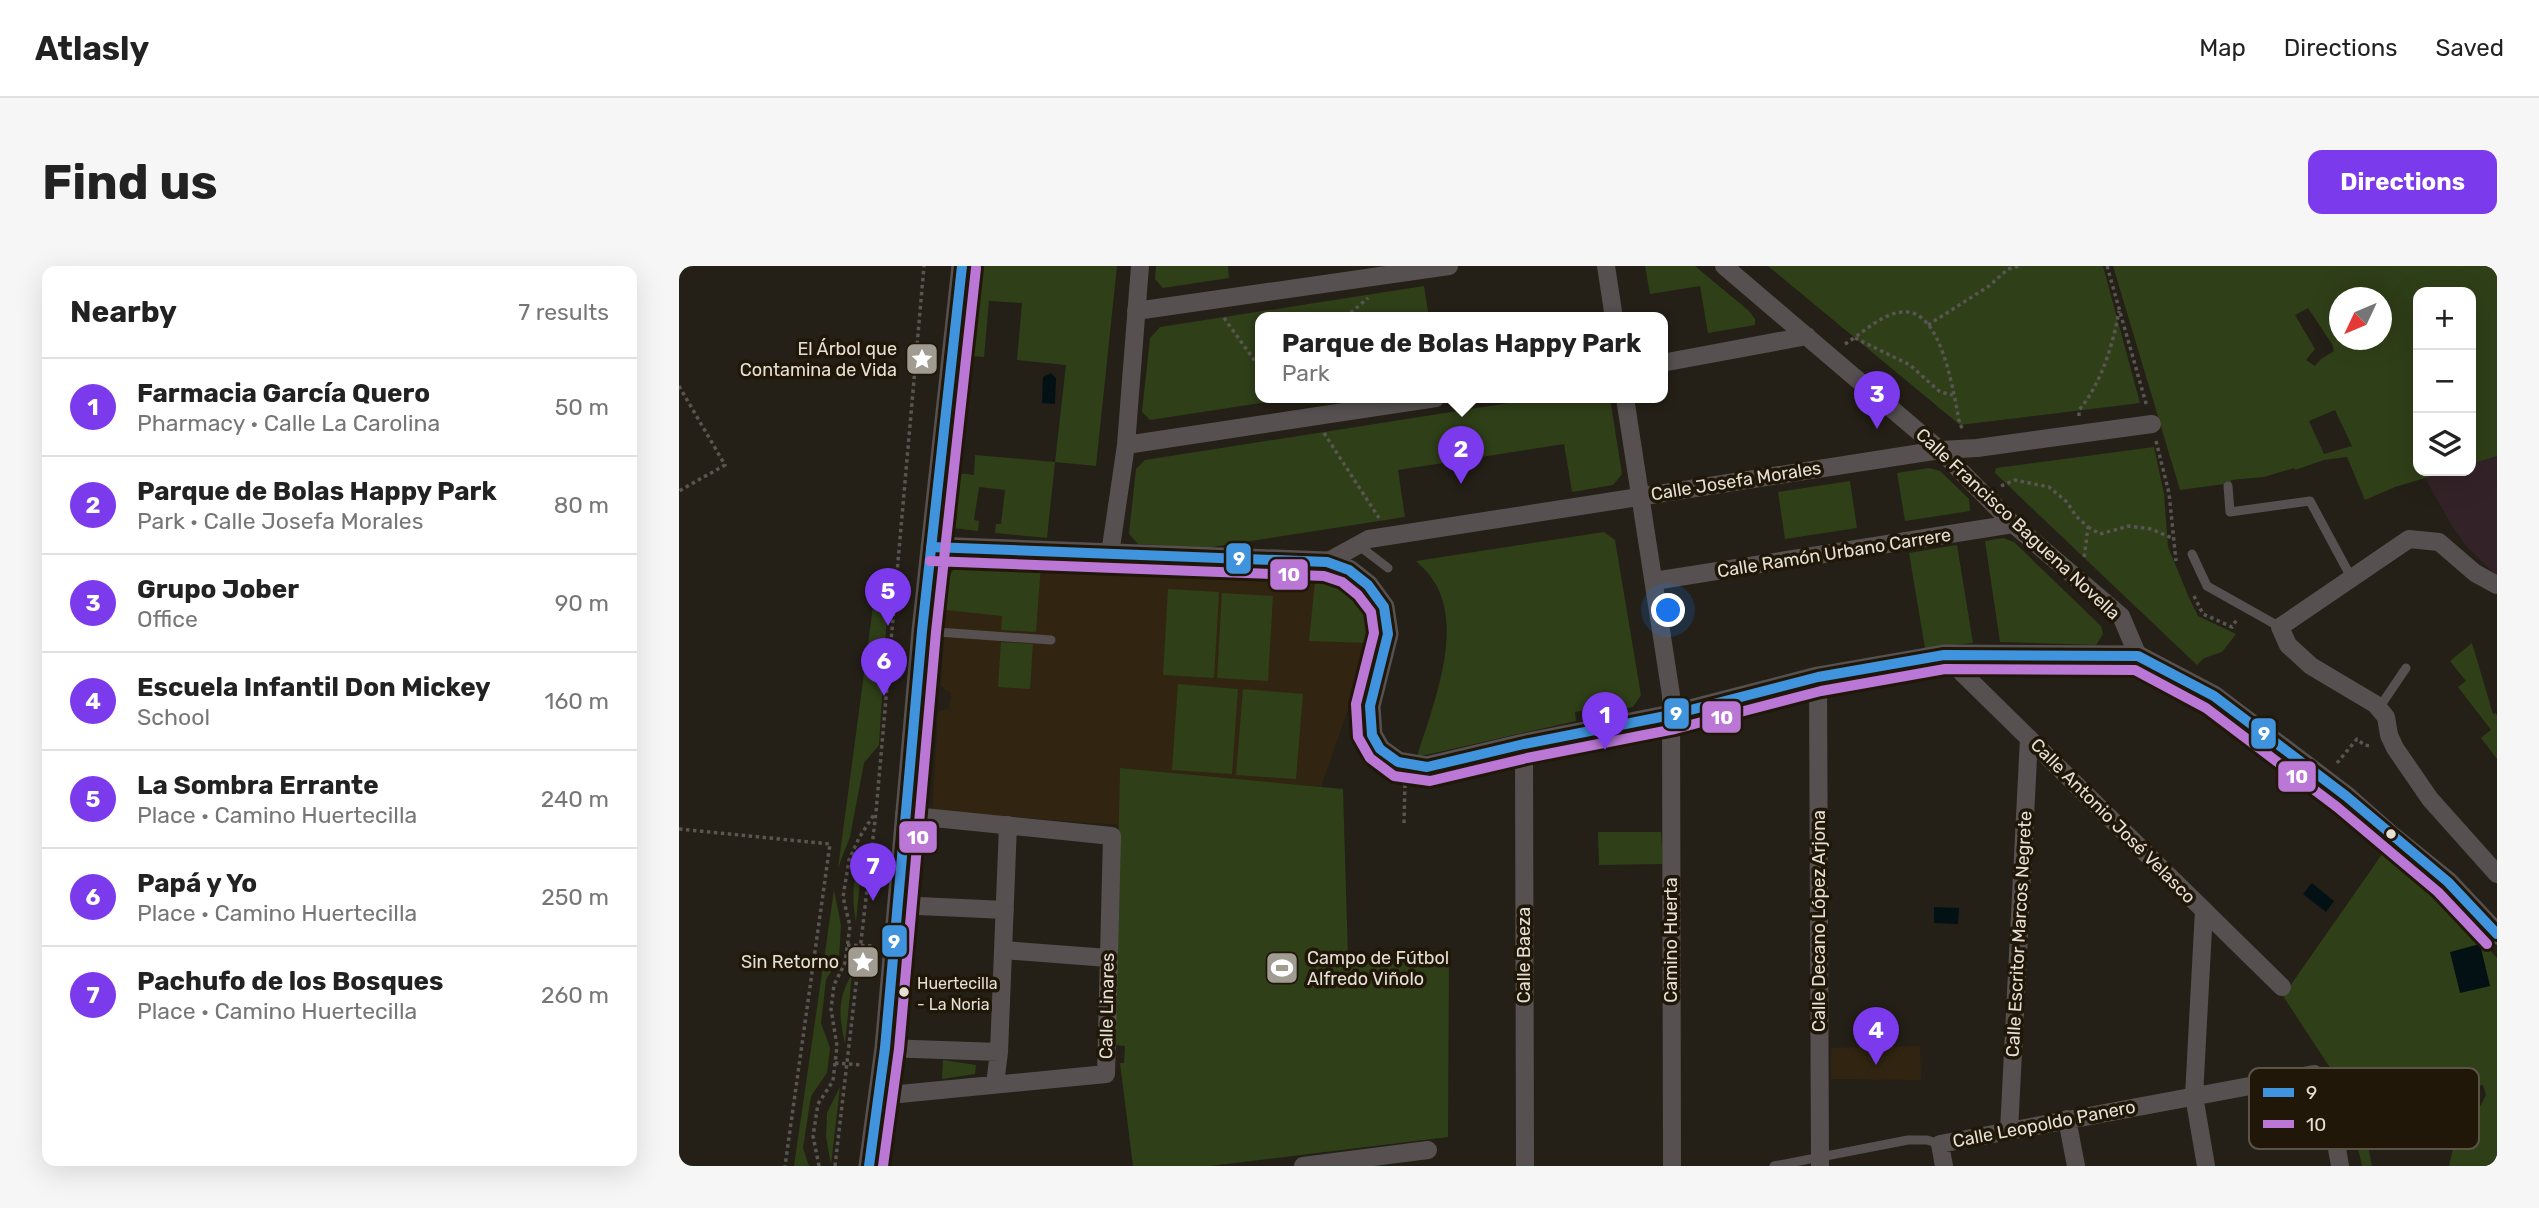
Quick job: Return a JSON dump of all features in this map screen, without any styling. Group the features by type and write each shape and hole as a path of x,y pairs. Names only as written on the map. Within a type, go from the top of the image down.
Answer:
{"street":[{"path":"869,1166 884,1057 930,547 962,266"},
{"path":"1110,554 1126,445 1140,266"},
{"path":"1136,311 1449,266"},
{"path":"1607,266 1613,312"},
{"name":"Calle Francisco Baguena Novella","path":"1724,266 1940,450 2013,524 2121,616 2138,656"},
{"path":"1668,362 1807,336"},
{"path":"1126,445 1402,403"},
{"name":"Camino Huerta","path":"1626,403 1671,695 1672,1166"},
{"name":"Calle Josefa Morales","path":"1327,562 1369,539 1940,450 1977,448 2152,424"},
{"name":"Calle Ramón Urbano Carrere","path":"1654,581 2013,524"},
{"path":"2497,585 2476,573 2439,542 2409,540 2280,627 2288,645 2311,667 2358,692 2379,708 2386,717 2389,735 2395,748 2430,799 2497,874"},
{"path":"930,547 1327,562 1349,570 1368,585 1384,607 1388,634 1370,706 1372,735 1380,749 1394,753 1398,762 1427,767 1524,744 1671,715 1818,677 1944,655 2138,656 2214,696 2346,796 2448,882 2497,934"},
{"name":"Calle Antonio José Velasco","path":"1944,655 2281,987"},
{"name":"Calle Decano López Arjona","path":"1818,677 1820,1162"},
{"name":"Calle Escritor Marcos Negrete","path":"2009,1131 2029,738"},
{"name":"Calle Baeza","path":"1524,744 1525,1166"},
{"path":"904,814 1008,825 999,1052 995,1084"},
{"name":"Calle Linares","path":"879,1096 1106,1074 1112,836 1008,825"},
{"path":"897,905 1005,910"},
{"path":"2204,910 2195,1096 2206,1166"},
{"path":"1003,950 1108,958"},
{"path":"884,1057 999,1052"},
{"name":"Calle Leopoldo Panero","path":"1940,1144 2249,1086"},
{"path":"2067,1119 2076,1166"},
{"path":"1940,1144 1944,1166"},
{"path":"1303,1166 1428,1150"}],"lane":[{"path":"2228,486 2230,512 2310,501 2352,580"},
{"path":"1358,545 1388,568"},
{"path":"2192,554 2207,586 2280,627"},
{"path":"922,631 1051,640"},
{"path":"2379,708 2406,668"},
{"name":"Calle Leopoldo Panero","path":"1774,1166 1820,1162 1909,1140 1927,1140 1940,1144"}],"path":[{"path":"835,1166 876,812 924,266"},
{"path":"1928,325 1989,286 2008,270 2019,266"},
{"path":"2107,266 2152,424 2168,493"},
{"path":"1220,299 1223,317 1255,361"},
{"path":"2081,434 2079,410 2091,396 2099,380 2119,309"},
{"path":"1828,354 1883,318 1904,311 1921,317 1942,350 1960,425 1977,448"},
{"path":"1855,338 1910,365 1940,392 1953,396"},
{"path":"679,386 725,465 679,491"},
{"path":"1322,415 1324,432 1381,521 1383,537"},
{"path":"1989,498 2005,483 2015,480 2049,487 2067,502 2076,516 2100,534 2129,526 2151,529 2173,538"},
{"path":"2073,575 2085,558 2088,527"},
{"path":"2330,773 2353,742"},
{"path":"1395,782 1405,782 1403,823"},
{"path":"819,1166 813,1136 818,1104 833,1081 837,1046 831,1009 834,985 845,962 850,926 843,897 849,860 876,812"},
{"path":"679,829 830,844 785,1166"},
{"path":"848,945 894,946"},
{"path":"835,1063 848,1064 884,1057"}],"shaded area":[{"path":"1051,373 1056,378 1055,404 1042,403 1043,377"},
{"path":"2497,456 2497,576 2467,547 2425,478 2476,476 2476,462"},
{"path":"964,560 1332,583 1355,591 1370,611 1374,634 1321,787 1120,768 1119,825 932,811 938,712 949,708 951,694 941,686 948,576 957,564"},
{"path":"2312,883 2334,901 2326,912 2303,894"},
{"path":"1934,907 1959,908 1958,924 1934,923"},
{"path":"2480,944 2490,986 2460,993 2450,952"},
{"path":"1920,1046 1921,1080 1831,1079 1831,1048"}],"green space":[{"path":"979,266 1117,266 1096,466 1055,462 1066,365 1017,360 1022,303 989,301 984,357 969,356"},
{"path":"1156,266 1228,266 1229,278 1163,288 1155,279"},
{"path":"1645,266 1695,266 1749,311 1755,319 1755,325 1708,333 1700,286 1650,294"},
{"path":"1768,266 2103,266 2140,403 1960,425"},
{"path":"2113,266 2497,266 2497,456 2476,462 2476,287 2413,287 2413,476 2432,476 2395,487 2365,500 2347,457 2324,460 2264,477 2231,480 2231,483 2180,490","holes":["2335,410 2352,446 2324,454 2309,421"]},
{"path":"1424,286 1428,312 1257,312"},
{"path":"1255,312 1255,403 1261,403 1150,420 1142,412 1150,338 1160,327"},
{"path":"1509,403 1611,403 1622,474 1613,485 1572,492 1564,444 1398,470 1405,517 1206,548 1138,544 1129,534 1136,469 1145,460"},
{"path":"2154,447 2164,494 2168,547 2190,600 2198,616 2236,634 2222,652 2204,658 2197,665 1995,473 1996,468"},
{"path":"975,455 1055,462 1047,538 995,533 996,524 1001,524 1005,490 979,487 974,520 979,521 978,531 953,528 958,473 974,475"},
{"path":"1929,468 1940,471 1969,499 1970,511 1905,521 1897,473"},
{"path":"1850,481 1857,528 1785,539 1778,492"},
{"path":"1604,532 1615,540 1641,695 1633,707 1599,715 1597,708 1575,712 1576,721 1417,757 1438,691 1446,642 1446,618 1441,596 1431,577 1416,561"},
{"path":"2003,538 2014,542 2101,626 2103,634 2096,645 2000,642 1985,541"},
{"path":"1957,545 1973,643 1925,648 1909,553"},
{"path":"964,560 1041,565 1036,632 1001,630 1002,616 946,610 950,575"},
{"path":"878,569 889,581 879,745 864,763 850,837 838,868"},
{"path":"1315,582 1340,586 1361,597 1372,616 1371,643 1309,641"},
{"path":"1168,589 1219,592 1214,678 1163,675"},
{"path":"1222,593 1273,596 1268,681 1217,678"},
{"path":"1001,642 1033,644 1030,689 998,687"},
{"path":"2472,643 2493,714 2496,713 2497,716 2497,759 2481,738 2491,730 2458,687 2466,681 2450,661"},
{"path":"1178,684 1238,689 1232,774 1172,770"},
{"path":"1243,689 1303,694 1296,779 1236,775"},
{"name":"Campo de Fútbol Alfredo Viñolo","path":"1120,768 1343,789 1348,958 1449,953 1448,1137 1210,1166 1133,1166 1120,1063 1124,1063 1125,1046 1114,1045"},
{"path":"1598,832 1661,832 1663,864 1599,865"},
{"path":"863,849 856,922 854,885"},
{"path":"2385,850 2415,871 2459,914 2497,958 2497,1166 2449,1166 2453,1149 2479,1149 2479,1107 2486,1095 2483,1085 2479,1086 2479,1068 2330,1068 2283,996"},
{"path":"834,890 841,925 839,957 826,980 821,1023 830,1048 827,1073 811,1096 803,1148 809,1166 794,1166"},
{"path":"852,974 845,1044 841,1008"},
{"path":"943,1060 976,1065 975,1074 942,1079"},
{"path":"840,1087 831,1165 826,1137 827,1113"},
{"path":"2358,1149 2368,1149 2372,1166 2362,1166"}],"transit line":[{"name":"9","path":"869,1166 885,1048 922,631 962,266"},
{"name":"10","path":"883,1166 899,1049 936,632 976,268"},
{"name":"9","path":"931,547 1327,562 1349,570 1368,585 1384,607 1388,634 1370,706 1372,735 1380,749 1398,762 1427,767 1524,744 1671,715 1818,677 1944,655 2138,656 2214,696 2346,796 2448,882 2497,934"},
{"name":"10","path":"930,561 1324,576 1342,582 1358,595 1371,612 1374,633 1356,704 1358,737 1370,758 1394,776 1430,781 1527,758 1675,729 1821,691 1945,669 2135,670 2206,708 2337,807 2438,892 2487,944"}],"place":[{"name":"El Árbol que Contamina de Vida","path":"922,359"},
{"name":"Grupo Jober","path":"1877,429"},
{"name":"Parque de Bolas Happy Park","path":"1461,484"},
{"name":"La Sombra Errante","path":"888,626"},
{"name":"Papá y Yo","path":"884,696"},
{"name":"Farmacia García Quero","path":"1605,750"},
{"name":"Pachufo de los Bosques","path":"873,901"},
{"name":"Sin Retorno","path":"863,962"},
{"name":"Campo de Fútbol Alfredo Viñolo","path":"1282,968"},
{"name":"Huertecilla - La Noria","path":"904,992"},
{"name":"Escuela Infantil Don Mickey","path":"1876,1065"}]}
